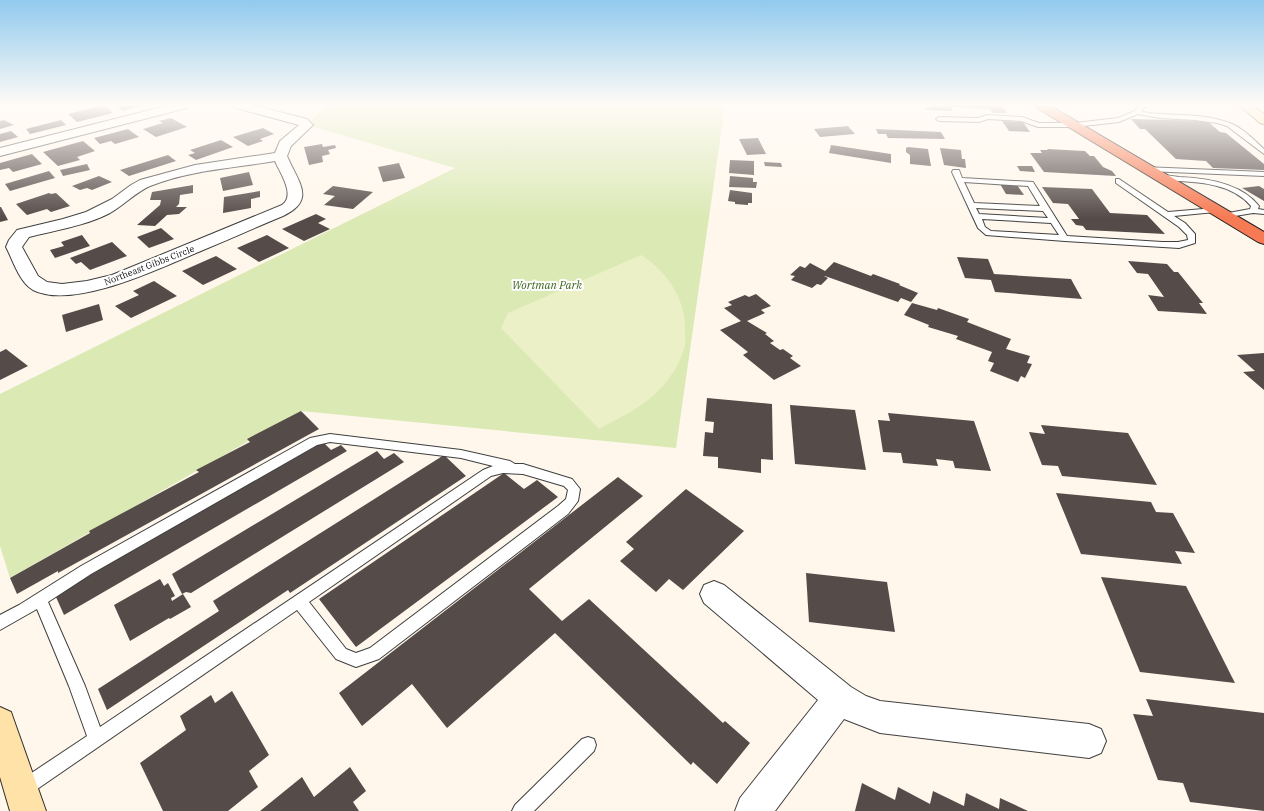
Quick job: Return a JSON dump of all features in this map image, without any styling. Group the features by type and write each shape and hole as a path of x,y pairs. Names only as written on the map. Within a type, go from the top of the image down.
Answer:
{"highway":[{"path":"1104,143 1264,239"}],"street":[{"path":"0,152 36,143"},
{"path":"280,156 286,143"},
{"name":"Northeast Gibbs Circle","path":"280,156 296,193 294,202 287,208 118,279 74,288 44,287 34,283 14,247 22,233 57,225 102,210 114,205 133,189 145,183 183,172 280,156"},
{"path":"714,594 840,698 858,710 880,717 1089,741"},
{"path":"753,811 840,698"},
{"path":"0,723 25,800"}],"lane":[{"path":"1253,143 1264,152"},
{"path":"1147,169 1264,174"},
{"path":"1065,238 1030,184 958,176 982,228 989,233 1162,245 1179,245 1192,242 1191,234 1182,225 1120,181"},
{"path":"1163,178 1210,182 1234,191 1252,201 1255,206 1253,211"},
{"path":"971,205 1046,209"},
{"path":"1168,214 1253,211 1264,212"},
{"path":"977,216 1054,221"},
{"path":"0,623 86,570 314,441 330,438 346,438 461,454 568,482 574,489 572,501 563,510 374,654 356,660 341,654 299,601"},
{"path":"25,800 96,739 486,473 502,468 522,469"},
{"path":"40,599 77,686 96,739"},
{"path":"521,811 588,745"}],"green space":[{"name":"Wortman Park","path":"368,143 720,143 676,448 301,411 10,578 0,546 0,394 455,168"},
{"path":"641,255 660,270 668,279 679,299 685,322 685,347 674,372 652,397 630,412 599,429 501,328 508,313"}],"building":[{"path":"76,143 85,143 95,151 77,157 80,160 58,166 43,152"},
{"path":"212,143 226,143 233,147 196,160 188,155 195,153 190,150"},
{"path":"243,143 257,143 248,146"},
{"path":"741,143 760,143 766,154 747,155"},
{"path":"1159,143 1238,143 1264,164 1264,170 1213,168 1206,161 1176,159"},
{"path":"322,144 323,147 335,145 336,148 328,150 330,154 322,156 323,162 309,165 304,147"},
{"path":"831,145 891,154 891,163 829,153"},
{"path":"906,148 928,149 931,166 910,164 910,155 906,152"},
{"path":"940,148 961,150 962,159 965,159 966,168 944,165"},
{"path":"1047,149 1085,151 1090,156 1094,156 1103,167 1112,171 1116,176 1044,172 1030,153 1042,153 1040,150 1048,150"},
{"path":"32,154 42,164 13,172 9,168 0,170 0,163"},
{"path":"168,155 176,161 129,176 120,170"},
{"path":"730,160 754,161 754,175 729,173"},
{"path":"764,162 781,163 782,167 765,166"},
{"path":"399,163 405,178 383,182 378,167"},
{"path":"87,164 90,170 63,176 60,170"},
{"path":"1017,166 1032,166 1035,172 1020,171"},
{"path":"49,171 55,178 10,191 5,184"},
{"path":"249,172 253,185 223,191 220,178"},
{"path":"99,176 112,182 92,190 87,188 80,190 72,186"},
{"path":"730,176 753,178 753,182 757,182 756,188 729,187"},
{"path":"1000,184 1017,185 1024,195 1006,194"},
{"path":"193,185 193,193 180,195 179,204 176,207 187,207 179,214 167,215 155,226 137,225 160,205 161,200 150,200 152,192"},
{"path":"333,186 373,192 353,209 324,205 335,196 323,194"},
{"path":"1259,186 1264,189 1264,201 1242,188"},
{"path":"1042,187 1092,189 1110,213 1147,215 1165,234 1086,230 1083,226 1076,225 1071,219 1079,219 1068,204 1053,203"},
{"path":"730,190 752,193 752,203 748,203 748,205 735,204 735,202 728,201"},
{"path":"260,191 260,197 251,199 251,208 223,213 224,197"},
{"path":"49,193 56,193 70,206 51,212 47,209 27,215 16,204"},
{"path":"1,207 8,220 0,222"},
{"path":"316,214 326,219 318,223 330,229 304,241 282,229"},
{"path":"161,228 174,239 149,248 137,237"},
{"path":"82,235 90,246 55,258 50,250 64,246 61,242"},
{"path":"267,235 289,248 259,262 237,248"},
{"path":"112,242 127,256 90,270 81,262 76,264 70,258"},
{"path":"216,256 237,269 203,285 182,271"},
{"path":"957,257 988,259 994,274 1071,279 1082,299 995,292 991,280 965,278"},
{"path":"1128,261 1167,264 1174,272 1178,272 1203,303 1199,303 1207,314 1158,311 1148,295 1164,297 1148,274 1137,273"},
{"path":"834,262 871,276 873,274 900,284 899,285 918,293 911,302 901,298 898,302 825,276 828,278 821,285 817,284 812,288 791,280 795,276 790,275 800,266 805,268 810,263 825,271"},
{"path":"154,281 177,296 131,318 115,306 139,295 133,291"},
{"path":"756,294 771,306 761,310 765,313 747,321 767,333 765,334 774,341 770,343 793,356 790,358 801,366 774,380 743,355 748,352 720,330 741,321 724,308 732,305 728,302 745,295 749,297"},
{"path":"912,303 937,310 938,308 969,319 967,322 1011,339 1006,349 1030,356 1027,363 1032,364 1025,378 1021,376 1018,382 990,371 994,363 988,361 992,352 956,339 958,336 928,327 929,325 904,315"},
{"path":"99,304 103,320 66,332 62,315"},
{"path":"6,349 28,366 0,380 0,352"},
{"path":"1264,353 1264,390 1243,372 1255,371 1237,355"},
{"path":"707,398 772,404 773,460 761,459 761,473 718,468 718,457 703,456 705,432 713,433 714,422 705,421"},
{"path":"790,405 855,410 866,470 795,464"},
{"path":"301,411 319,429 58,573 58,571 17,594 10,578 90,533 89,531 199,472 196,470 250,442 247,439"},
{"path":"888,413 974,421 991,471 955,468 953,461 936,459 938,466 903,463 901,453 883,452 878,420 890,421"},
{"path":"1041,425 1128,433 1157,485 1062,476 1058,466 1042,465 1029,432 1045,434"},
{"path":"323,442 331,450 341,445 347,451 64,615 56,597 64,589"},
{"path":"377,451 384,459 394,453 404,462 191,593 186,592 182,594 172,574"},
{"path":"444,455 466,476 290,593 288,590 107,710 98,689 219,611 213,601"},
{"path":"504,473 524,489 537,480 558,497 356,647 319,599"},
{"path":"618,477 643,496 529,589 562,621 589,599 723,723 725,721 750,743 717,784 693,762 691,765 555,633 447,728 412,684 362,726 339,693"},
{"path":"686,489 744,531 683,590 669,579 656,592 620,561 634,549 626,542"},
{"path":"1056,493 1151,502 1156,512 1173,513 1195,553 1175,551 1182,564 1081,554"},
{"path":"806,573 887,582 895,632 809,622"},
{"path":"1101,577 1186,586 1235,683 1140,672"},
{"path":"160,579 164,586 168,583 175,596 171,598 172,601 183,594 191,607 130,641 114,605"},
{"path":"232,691 269,755 249,771 258,787 228,811 163,811 140,763 186,730 180,716 211,695 215,703"},
{"path":"1146,699 1264,713 1264,811 1190,802 1183,783 1158,780 1133,714 1153,716"},
{"path":"350,767 366,791 353,802 359,811 260,811 302,777 314,797"},
{"path":"862,783 895,800 898,787 930,804 933,791 964,806 966,793 999,809 1000,798 1028,811 855,811"}]}
